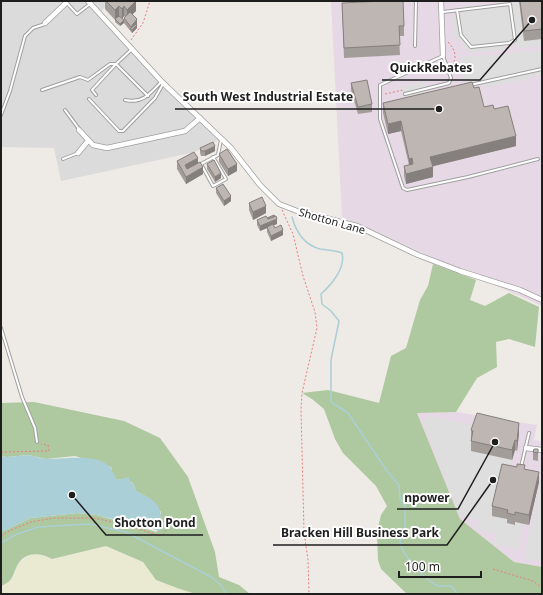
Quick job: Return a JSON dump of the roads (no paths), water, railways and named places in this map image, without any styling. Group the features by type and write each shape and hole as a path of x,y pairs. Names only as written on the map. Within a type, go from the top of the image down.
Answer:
{"street":[{"path":"441,1 443,56"},
{"path":"45,23 65,2"},
{"name":"Shotton Lane","path":"89,2 163,82 239,157 260,185 279,204 297,211 357,226 418,255 460,271 520,290 542,300"},
{"path":"79,130 88,141 99,147 107,148 185,131 200,118"},
{"path":"78,153 88,141"},
{"path":"526,448 542,450"}],"lane":[{"path":"347,3 379,1"},
{"path":"415,46 416,1"},
{"path":"65,2 76,14 89,2"},
{"path":"442,12 509,2 515,40 509,43 471,47 461,35 457,10"},
{"path":"1,115 10,91 25,36 33,28 45,23"},
{"path":"96,95 92,90 133,48"},
{"path":"454,86 450,82 443,56 380,85 380,119 403,188 407,190 538,160"},
{"path":"42,90 80,77 88,80 110,64 116,64 148,96"},
{"path":"466,86 542,69"},
{"path":"125,100 138,102 148,96 163,82"},
{"path":"89,99 119,131 123,131 155,98 163,82"},
{"path":"405,94 450,82"},
{"path":"65,110 79,130"},
{"path":"214,157 226,179 213,186 200,164 214,157 218,155 221,138"},
{"path":"63,159 78,153"},
{"path":"1,328 22,397 35,428 37,442"},
{"path":"516,468 521,469 528,432"}],"water":[{"path":"29,455 43,459 89,458 105,463 110,467 117,480 129,477 130,482 133,483 136,491 157,504 161,513 162,523 160,531 97,515 77,513 31,518 1,532 1,456 7,457"}],"waterway":[{"path":"292,217 299,233 310,244 320,249 342,253 342,264 337,276 321,294 322,304 331,311 339,321 331,360 331,402 348,413 387,471 399,485 400,498 405,506 405,531 400,541 404,553 414,566 431,582 438,586 451,586 458,594"},
{"path":"1,543 17,534 38,527 89,524 126,532 211,577 221,585 226,594"}],"place":[{"name":"QuickRebates","path":"532,20"},
{"name":"South West Industrial Estate","path":"439,109"},
{"name":"npower","path":"495,442"},
{"name":"Bracken Hill Business Park","path":"493,480"},
{"name":"Shotton Pond","path":"72,495"}]}
